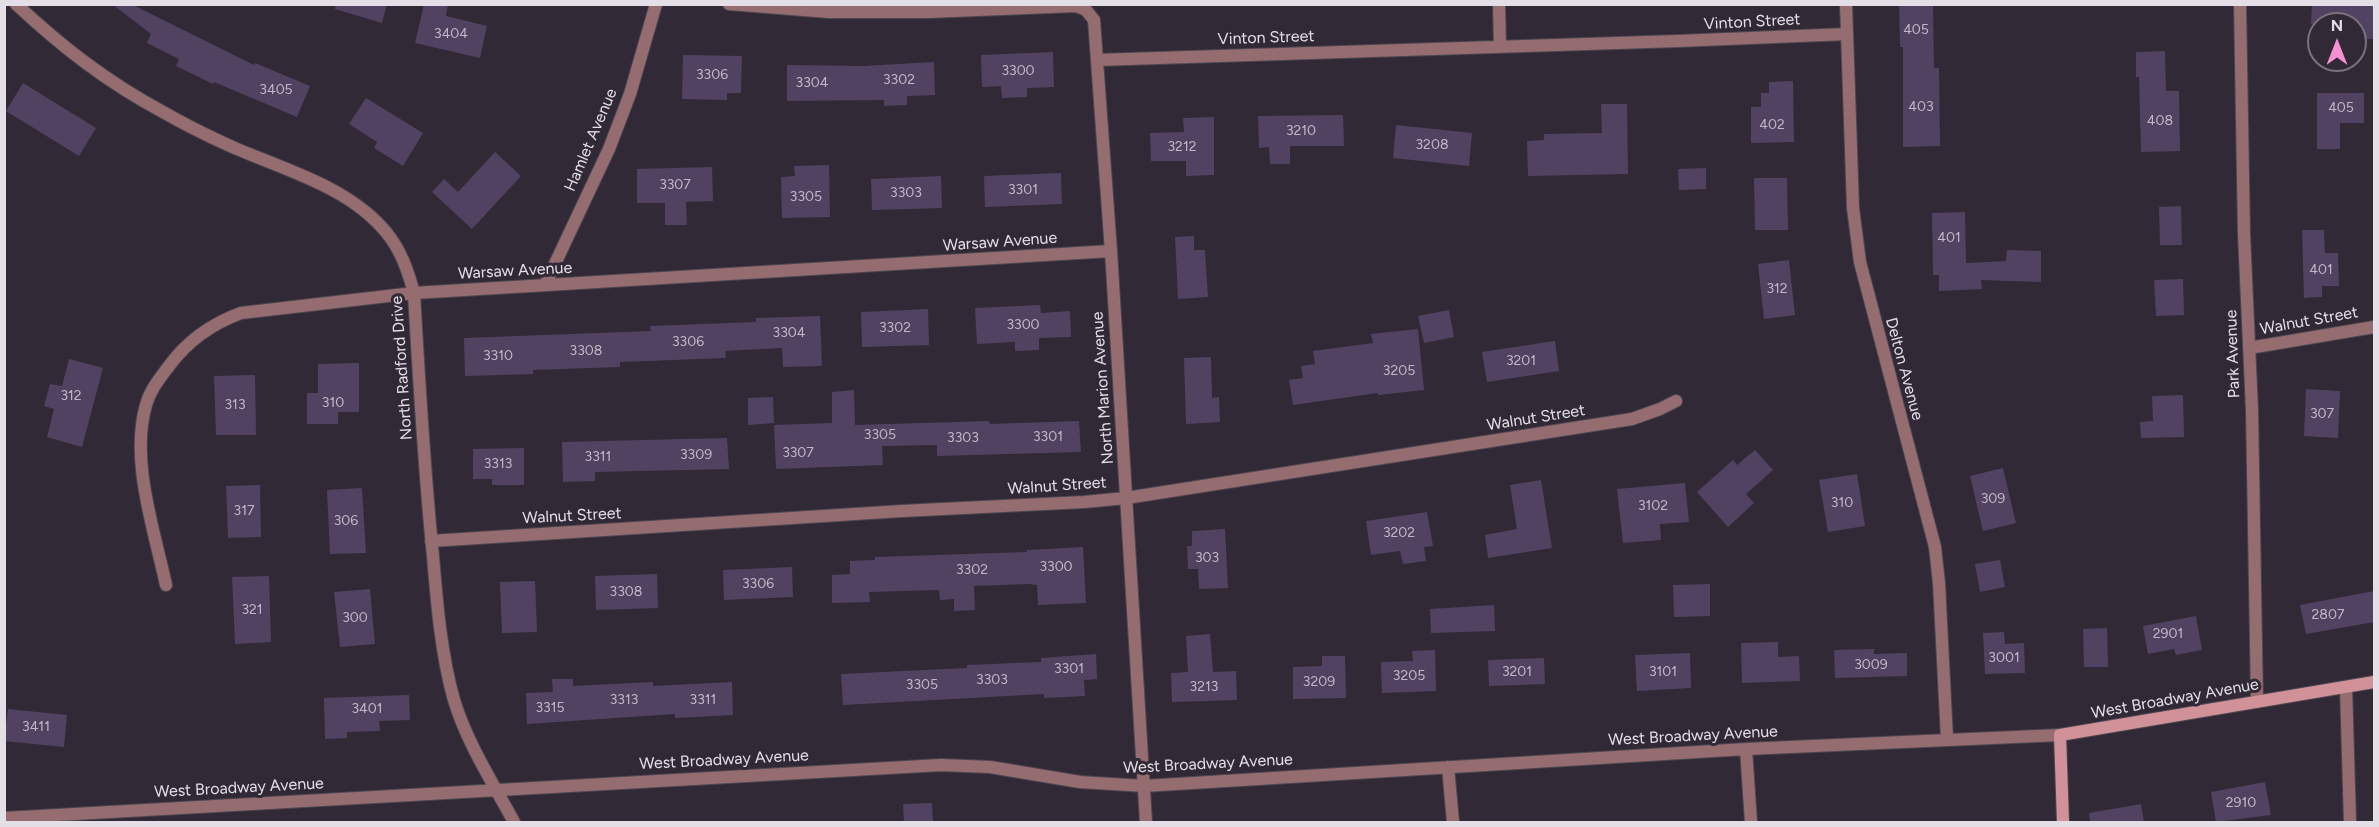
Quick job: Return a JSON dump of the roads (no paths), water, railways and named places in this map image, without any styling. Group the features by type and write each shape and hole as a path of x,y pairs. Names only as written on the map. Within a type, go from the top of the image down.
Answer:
{"main road":[{"name":"West Broadway Avenue","path":"2060,735 2374,682"},
{"path":"2060,735 2063,822"}],"street":[{"name":"North Radford Drive","path":"16,4 99,75 154,107 228,145 280,165 325,187 368,213 387,233 399,251 408,270 414,293 431,542 438,608 454,701 466,733 514,822"},
{"name":"Hamlet Avenue","path":"545,285 609,149 630,94 656,4"},
{"path":"729,4 830,12 928,12 1076,6 1086,10 1094,20 1097,60"},
{"path":"1498,4 1500,47"},
{"name":"Delton Avenue","path":"1846,4 1853,208 1860,262 1935,547 1947,739"},
{"name":"Park Avenue","path":"2240,4 2257,702"},
{"name":"Vinton Street","path":"1097,60 1847,34"},
{"name":"North Marion Avenue","path":"1097,60 1146,822"},
{"name":"Warsaw Avenue","path":"166,585 140,461 139,434 146,404 153,388 174,359 198,334 221,320 241,313 414,293 1111,251"},
{"name":"Walnut Street","path":"2249,348 2374,327"},
{"name":"Walnut Street","path":"431,542 1126,498 1632,419 1676,401"},
{"path":"2346,687 2350,822"},
{"name":"West Broadway Avenue","path":"4,818 941,765 990,767 1080,782 1144,786 1746,749 2060,735"},
{"path":"1746,749 1751,822"},
{"path":"1448,767 1453,822"}]}
